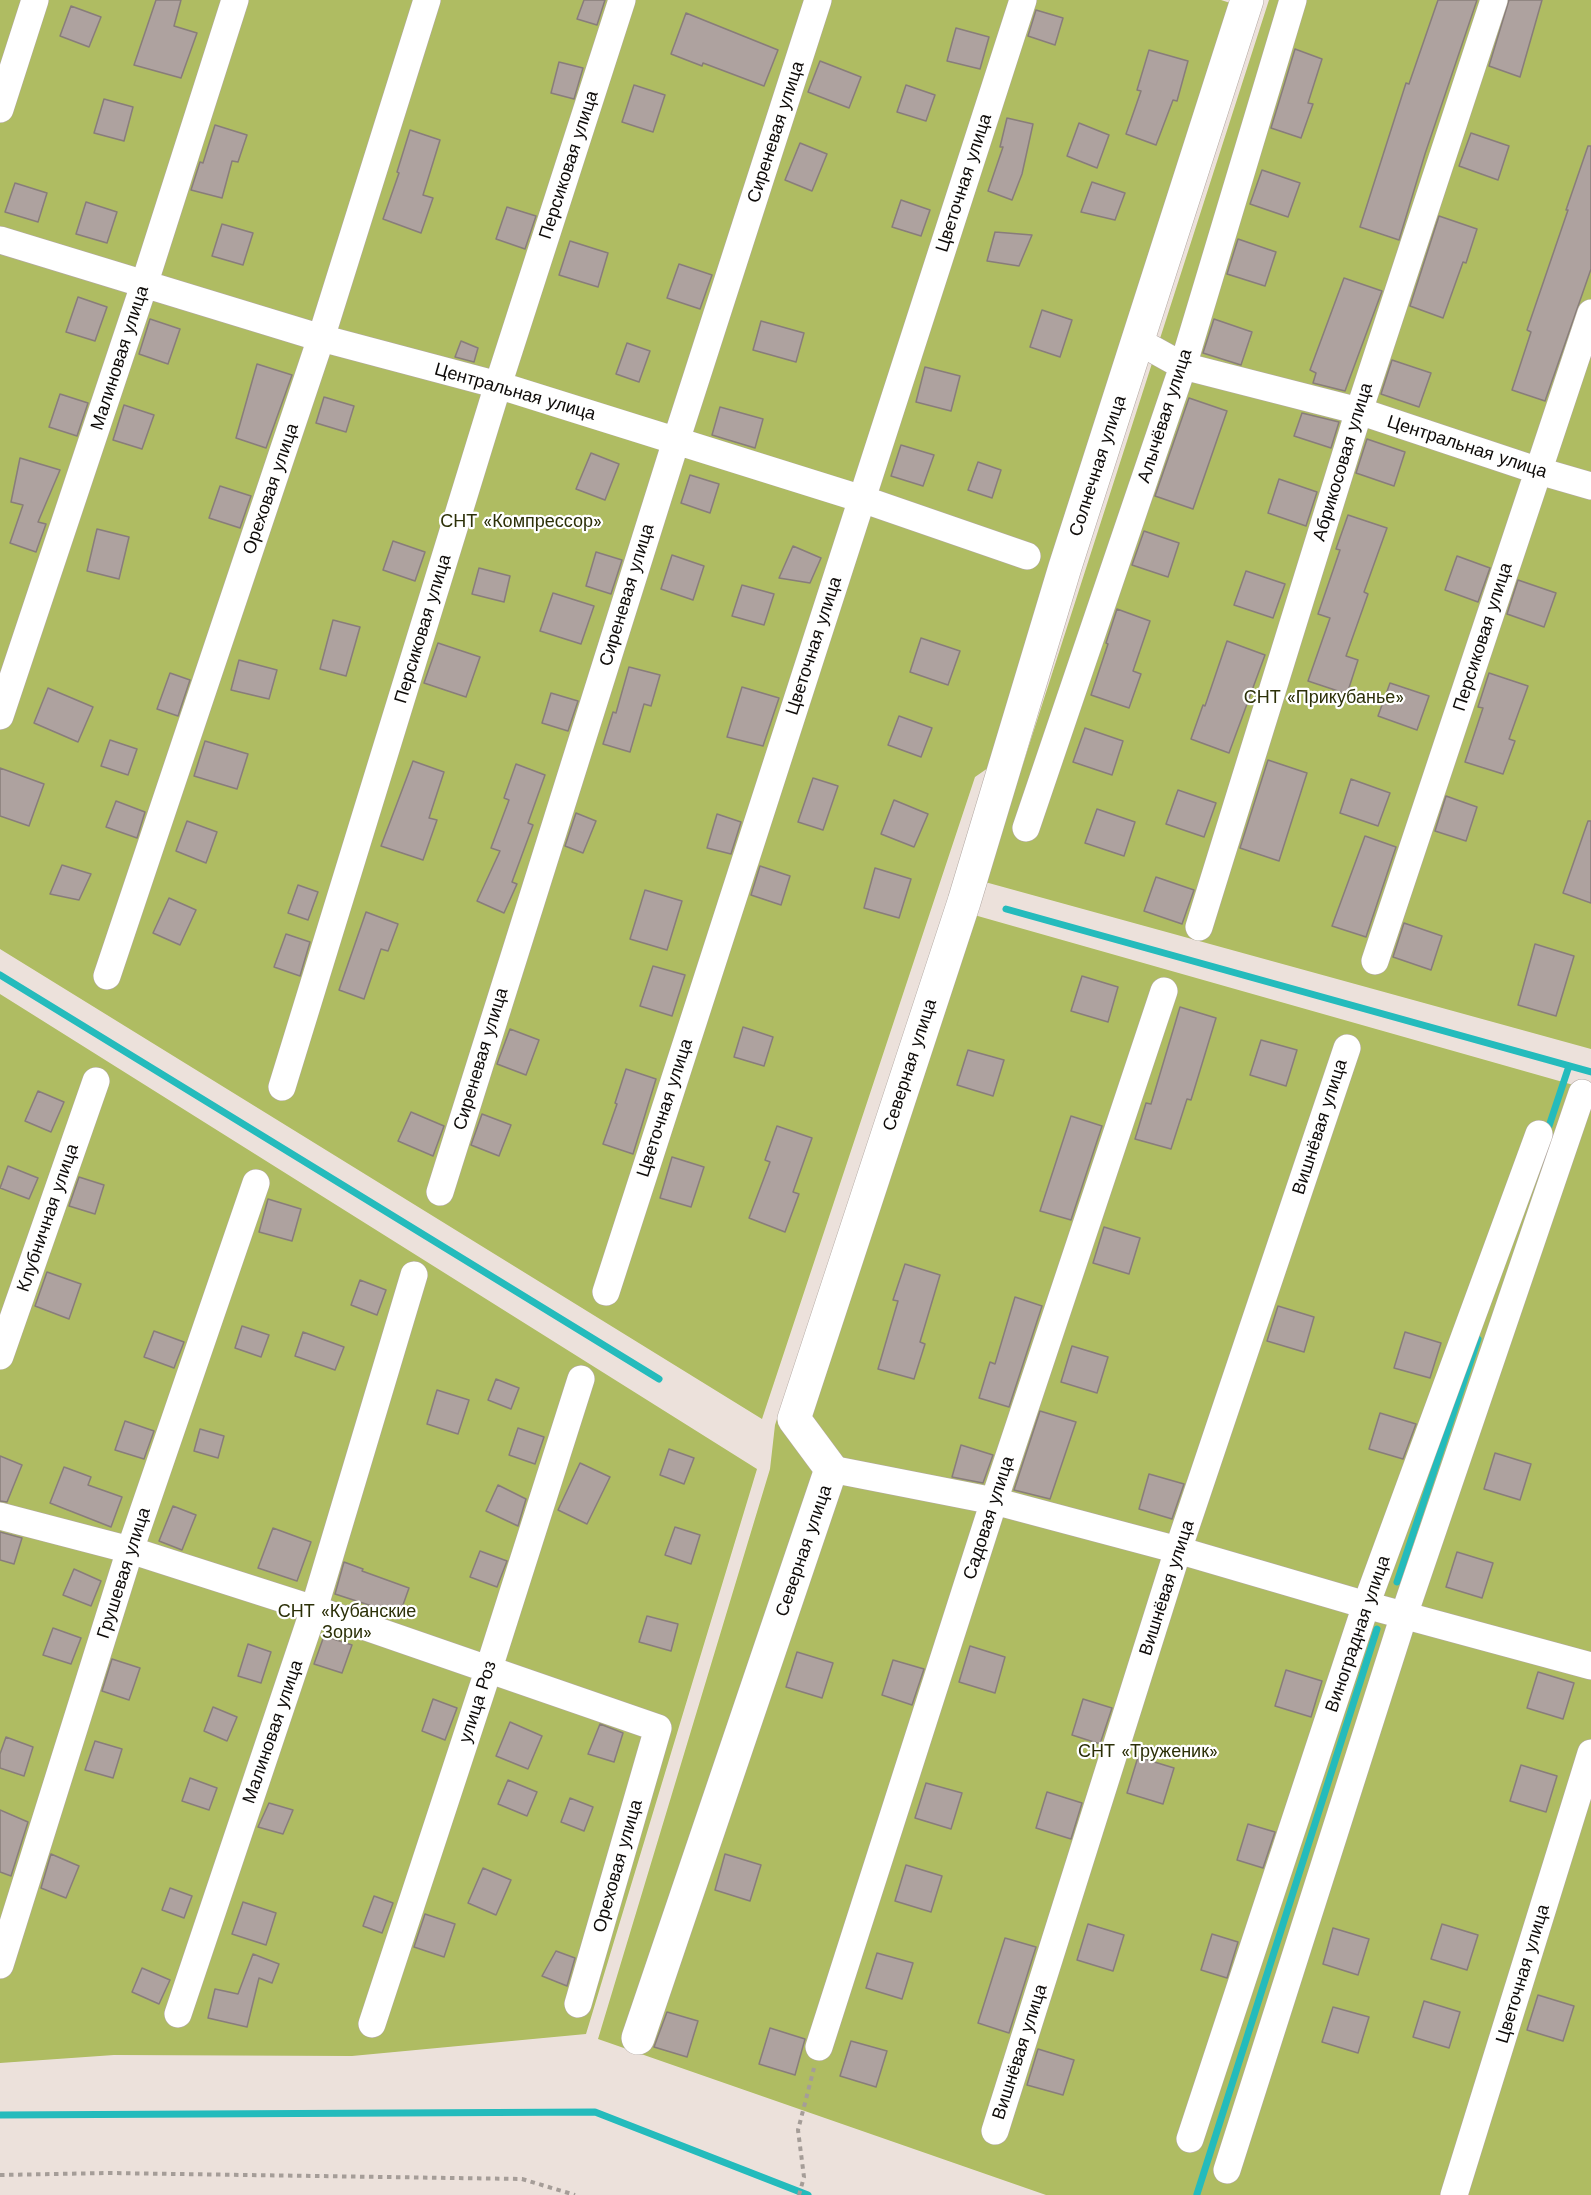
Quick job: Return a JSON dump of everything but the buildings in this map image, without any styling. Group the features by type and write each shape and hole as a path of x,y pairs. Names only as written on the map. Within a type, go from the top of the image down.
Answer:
{"street":[{"path":"0,109 35,0"},
{"name":"Малиновая улица","path":"0,716 144,285 235,0"},
{"name":"Ореховая улица","path":"107,976 321,338 427,0"},
{"name":"Персиковая улица","path":"282,1087 498,385 622,0"},
{"name":"Сиреневая улица","path":"440,1192 676,441 818,0"},
{"name":"Цветочная улица","path":"606,1292 1023,0"},
{"name":"Солнечная улица","path":"963,902 1065,567 1247,0"},
{"name":"Алычёвая улица","path":"1026,828 1183,366 1293,0"},
{"name":"Абрикосовая улица","path":"1199,927 1359,411 1494,0"},
{"name":"Центральная улица","path":"0,240 321,338 498,385 862,499 1027,556"},
{"name":"Персиковая улица","path":"1375,961 1591,313"},
{"name":"Центральная улица","path":"1138,341 1183,366 1359,411 1591,486"},
{"name":"Северная улица","path":"638,2038 831,1469 794,1419 963,902"},
{"name":"Садовая улица","path":"819,2047 994,1501 1164,991"},
{"name":"Вишнёвая улица","path":"995,2132 1179,1550 1347,1048"},
{"name":"Клубничная улица","path":"0,1356 96,1081"},
{"path":"1227,2170 1404,1615 1582,1093"},
{"name":"Виноградная улица","path":"1190,2139 1366,1605 1539,1134"},
{"name":"Грушевая улица","path":"0,1965 130,1550 256,1183"},
{"name":"Малиновая улица","path":"178,2014 314,1609 414,1275"},
{"name":"улица Роз","path":"372,2024 581,1378"},
{"path":"831,1469 994,1501 1179,1550 1366,1605 1591,1666"},
{"path":"0,1516 130,1550 489,1668"},
{"name":"Ореховая улица","path":"489,1668 658,1728 578,2004"},
{"name":"Цветочная улица","path":"1454,2195 1591,1753"}],"path":[{"path":"799,2195 804,2177 798,2130 819,2047"},
{"path":"0,2175 108,2173 522,2179 575,2195"}],"green space":[{"name":"СНТ «Компрессор»","path":"0,0 1221,0 1255,11 1018,747 975,777 762,1419 0,949"},
{"name":"СНТ «Прикубанье»","path":"1269,0 1591,0 1591,1049 985,882"},
{"name":"СНТ «Труженик»","path":"946,907 1591,1090 1591,2195 1046,2195 598,2039 770,1469 775,1425"},
{"name":"СНТ «Кубанские Зори»","path":"0,994 757,1469 586,2034 352,2056 114,2055 0,2063"}],"waterway":[{"path":"1006,909 1591,1072"},
{"path":"0,975 659,1379"},
{"path":"1547,1132 1569,1066"},
{"path":"1397,1582 1478,1339"},
{"path":"1197,2194 1377,1629"},
{"path":"0,2115 595,2112 808,2195"}]}
